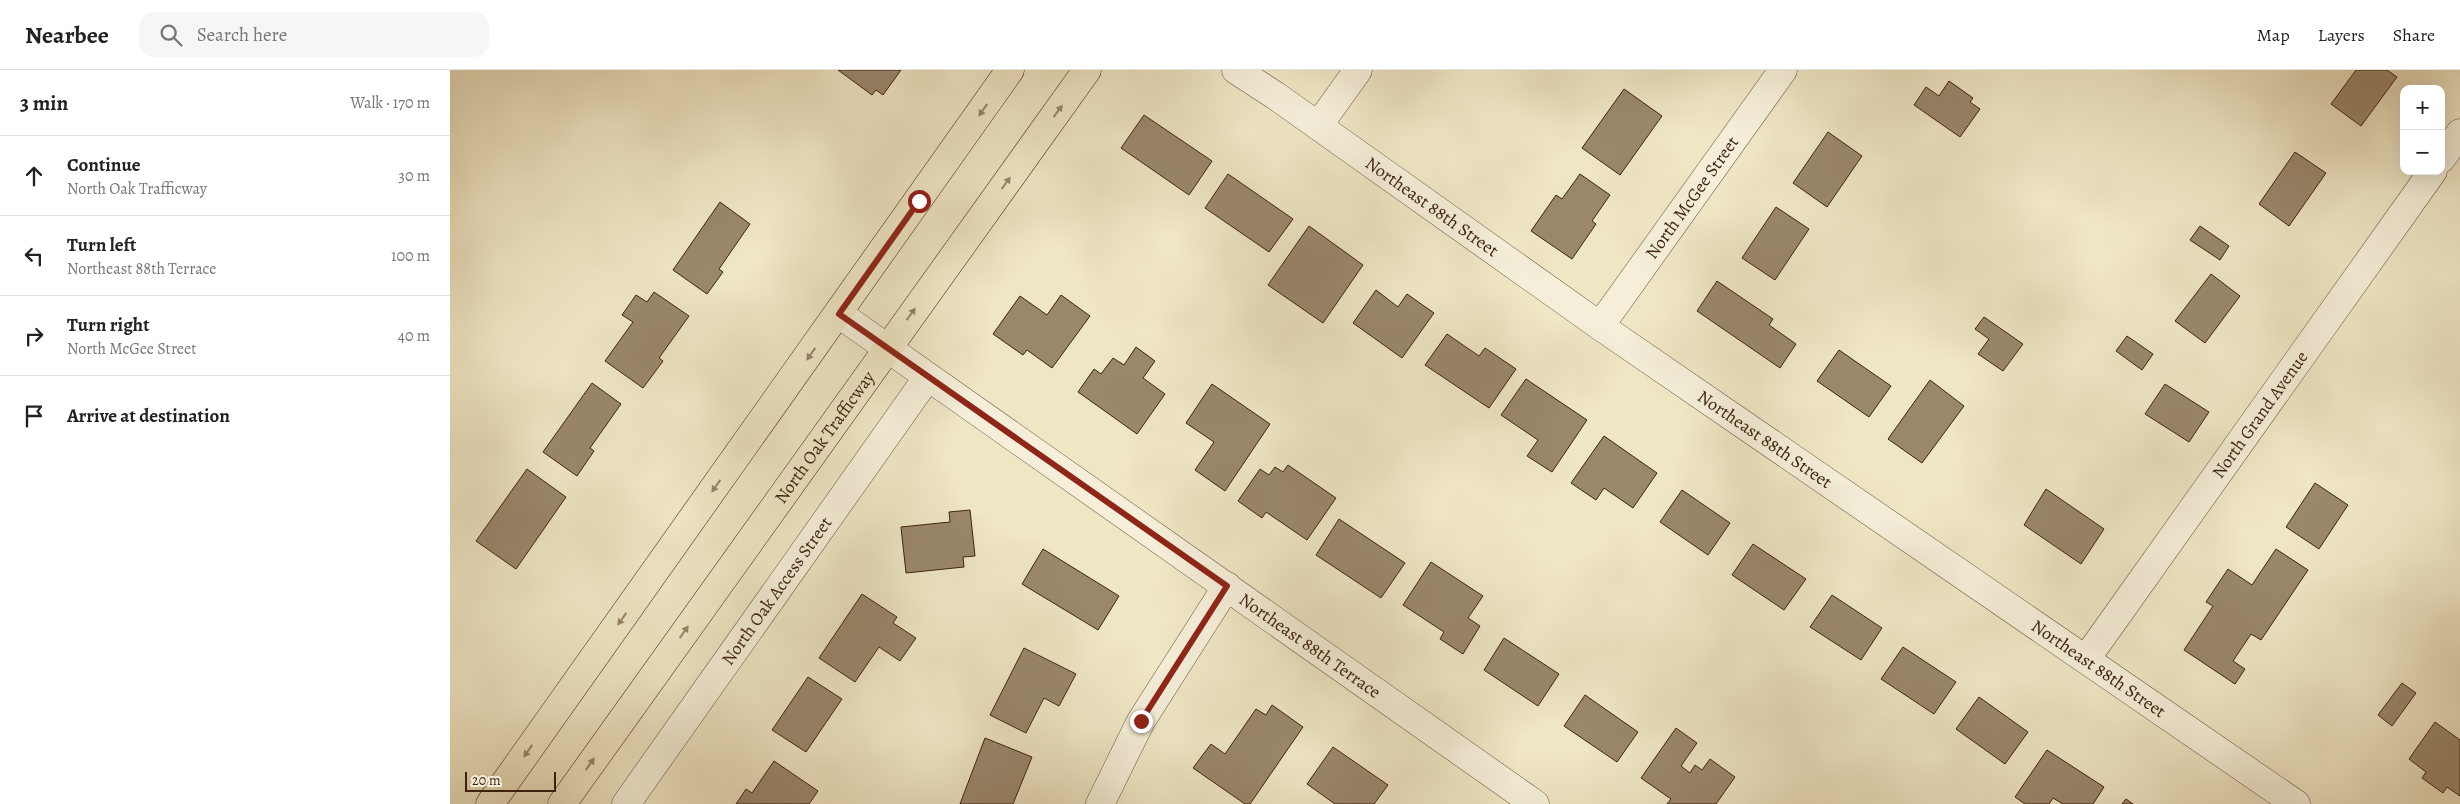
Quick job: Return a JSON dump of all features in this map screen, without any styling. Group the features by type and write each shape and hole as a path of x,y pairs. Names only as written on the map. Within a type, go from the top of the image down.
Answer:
{"main road":[{"path":"490,804 839,314 1010,70"},
{"name":"North Oak Trafficway","path":"562,804 887,347 1087,70"}],"street":[{"name":"Northeast 88th Street","path":"1236,70 1600,326 2296,804"},
{"path":"1318,126 1358,70"},
{"name":"North McGee Street","path":"1600,326 1783,70"},
{"path":"2445,154 2460,133"},
{"name":"North Grand Avenue","path":"2086,659 2430,175"},
{"name":"Northeast 88th Terrace","path":"839,314 887,347 927,378 1227,586 1535,804"},
{"name":"North Oak Access Street","path":"626,804 927,378"},
{"path":"1100,804 1141,721 1227,586"}],"building":[{"path":"838,70 901,70 883,95 876,90 872,95"},
{"path":"2356,70 2387,70 2397,77 2361,126 2331,104"},
{"path":"1949,81 1973,98 1970,102 1980,109 1960,137 1914,105 1926,87 1939,96"},
{"path":"1624,89 1662,116 1620,175 1582,148"},
{"path":"1144,115 1212,161 1189,195 1121,148"},
{"path":"1828,132 1862,156 1827,207 1793,183"},
{"path":"2295,152 2326,173 2289,226 2259,204"},
{"path":"1228,174 1293,219 1269,252 1205,208"},
{"path":"1580,174 1610,195 1592,221 1596,224 1572,259 1531,231 1556,195 1562,199"},
{"path":"720,202 750,224 719,269 723,272 707,294 673,270"},
{"path":"1776,207 1809,229 1775,280 1742,258"},
{"path":"1309,226 1363,265 1323,323 1268,285"},
{"path":"2200,226 2229,246 2220,260 2190,240"},
{"path":"2211,274 2240,296 2205,343 2175,321"},
{"path":"1717,281 1773,319 1769,325 1796,344 1780,368 1697,311"},
{"path":"1376,290 1398,307 1407,294 1434,313 1402,358 1353,323"},
{"path":"654,292 689,316 659,358 663,361 643,388 605,361 633,322 622,315 636,295 647,302"},
{"path":"1061,295 1090,316 1052,368 1027,350 1023,355 993,334 1020,296 1047,315"},
{"path":"1984,317 2023,344 2003,371 1978,354 1989,339 1975,329"},
{"path":"1447,334 1479,356 1485,348 1516,369 1489,408 1425,365"},
{"path":"2127,336 2153,354 2142,370 2116,351"},
{"path":"1136,347 1155,361 1143,378 1165,394 1137,434 1078,392 1094,369 1101,374 1113,358 1124,365"},
{"path":"1839,350 1891,386 1869,417 1817,381"},
{"path":"1526,379 1587,420 1552,472 1527,456 1538,440 1501,415"},
{"path":"1930,380 1964,406 1922,463 1888,439"},
{"path":"592,383 621,404 590,448 594,451 577,476 543,452"},
{"path":"1212,384 1270,424 1225,491 1195,470 1214,442 1186,423"},
{"path":"2165,384 2209,412 2189,442 2145,414"},
{"path":"1604,436 1657,473 1633,508 1604,488 1596,500 1571,483"},
{"path":"1288,465 1336,498 1307,540 1266,512 1262,518 1238,501 1260,469 1269,475 1275,467 1283,472"},
{"path":"527,469 566,497 516,569 476,541"},
{"path":"2315,483 2348,505 2319,549 2286,527"},
{"path":"2046,489 2104,529 2081,564 2024,525"},
{"path":"1682,490 1730,523 1708,555 1660,522"},
{"path":"970,510 975,556 963,557 964,567 906,573 901,527 950,522 949,512"},
{"path":"1339,519 1405,563 1381,598 1316,555"},
{"path":"1753,544 1806,579 1784,610 1732,575"},
{"path":"1043,549 1119,596 1098,630 1022,584"},
{"path":"2276,549 2308,570 2261,640 2251,634 2233,661 2245,669 2235,684 2184,650 2213,606 2206,602 2228,569 2252,585"},
{"path":"1431,562 1483,596 1468,618 1480,626 1463,654 1440,639 1444,632 1403,605"},
{"path":"862,594 897,617 893,623 916,638 900,661 879,647 855,682 819,658"},
{"path":"1832,595 1882,628 1861,660 1810,627"},
{"path":"1504,638 1559,674 1538,706 1484,670"},
{"path":"1903,647 1956,682 1934,714 1881,679"},
{"path":"1024,648 1076,674 1059,706 1044,698 1026,733 990,715"},
{"path":"808,677 842,699 806,752 772,730"},
{"path":"2402,683 2416,693 2392,726 2378,715"},
{"path":"1585,695 1638,732 1617,762 1564,726"},
{"path":"1979,697 2028,732 2005,764 1956,729"},
{"path":"1272,705 1303,727 1250,804 1245,804 1193,768 1211,744 1225,754 1256,709 1266,715"},
{"path":"2435,722 2460,740 2460,796 2447,787 2443,793 2422,778 2426,772 2409,759"},
{"path":"1676,728 1697,743 1681,766 1690,773 1695,765 1702,770 1710,759 1735,777 1716,804 1667,804 1671,799 1641,778"},
{"path":"985,738 1032,757 1013,804 960,804"},
{"path":"1333,747 1388,785 1374,804 1335,804 1307,784"},
{"path":"2047,750 2104,787 2093,804 2063,804 2053,798 2049,804 2025,804 2015,797"},
{"path":"774,761 818,791 809,804 736,804 746,789 752,793"},
{"path":"2126,799 2133,804 2122,804"}],"route":[{"path":"919,201 839,314 887,347 927,378 1227,586 1141,721"}]}
